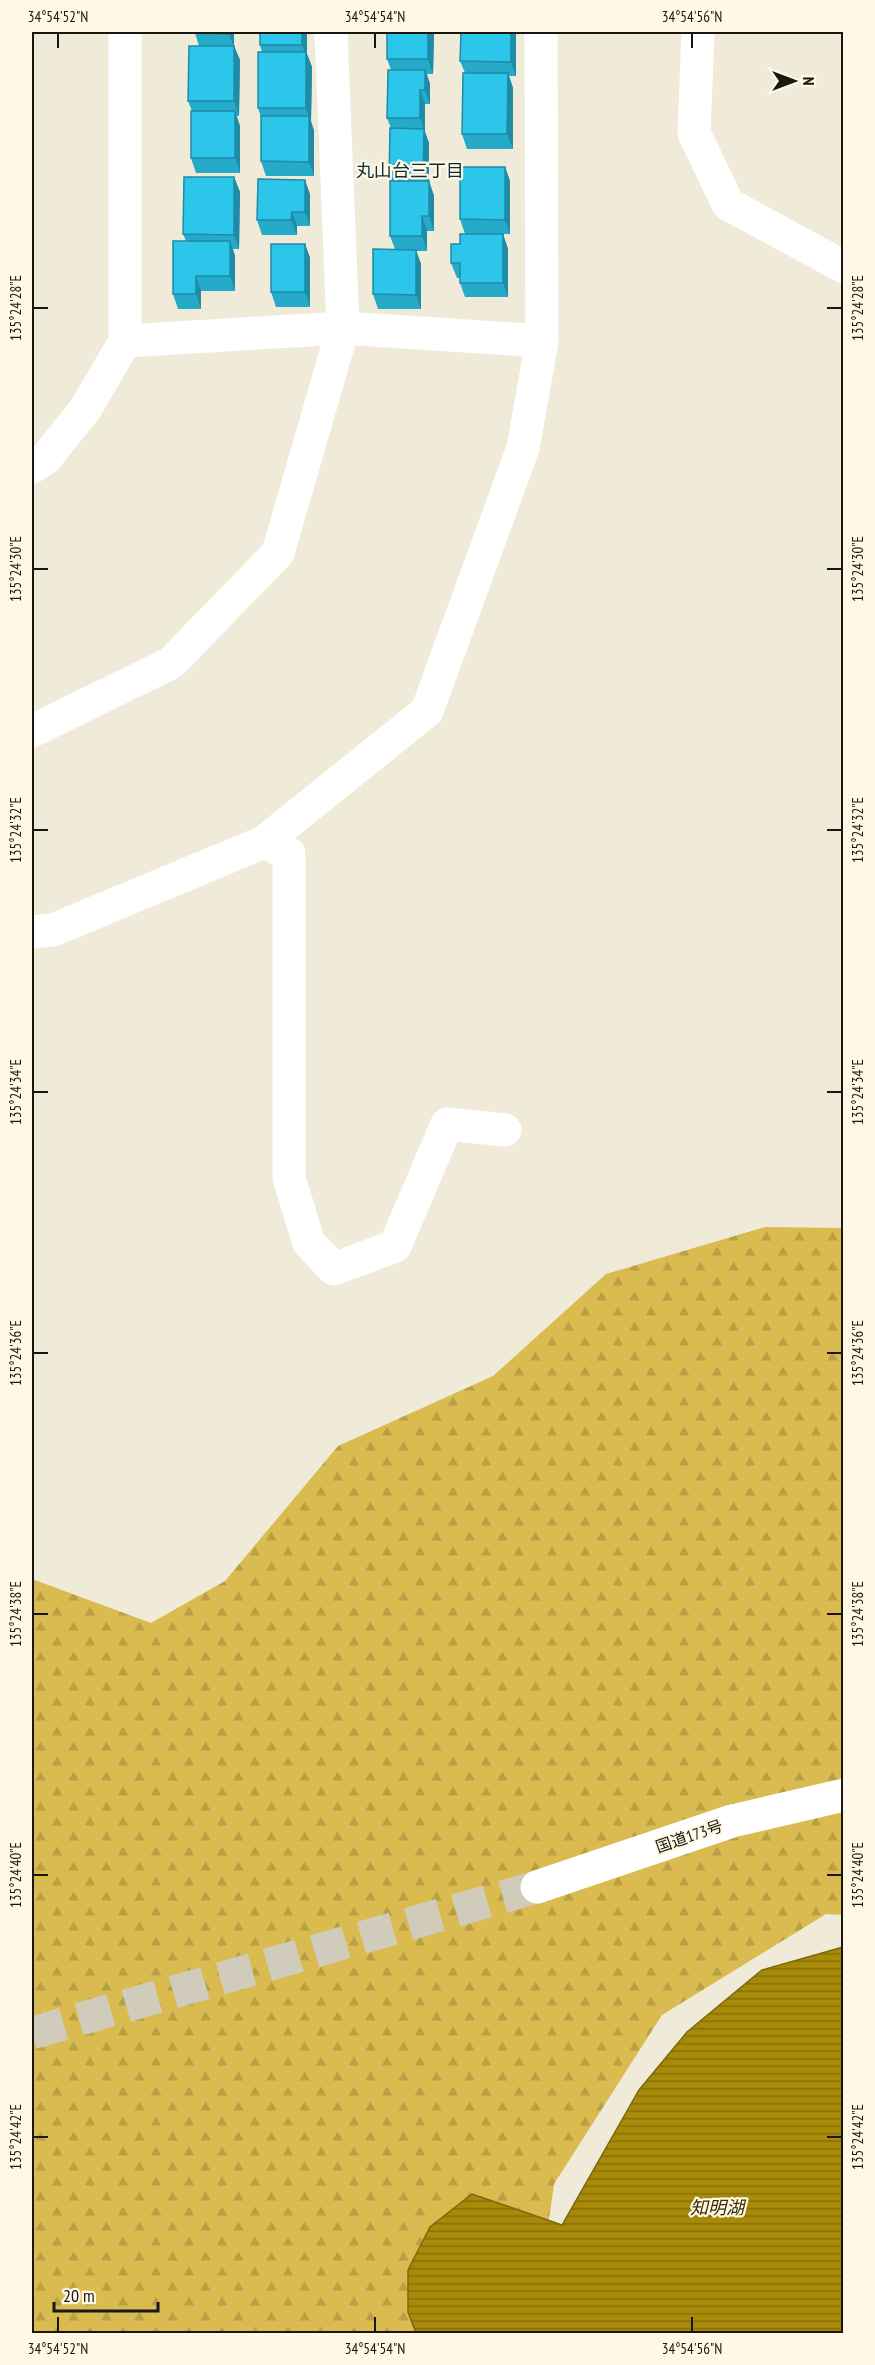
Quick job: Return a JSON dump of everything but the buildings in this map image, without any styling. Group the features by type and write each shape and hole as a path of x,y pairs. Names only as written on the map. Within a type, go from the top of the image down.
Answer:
{"main road":[{"path":"32,467 45,458 86,408 125,341 125,32"},
{"path":"32,730 171,663 278,553 343,328 331,32"},
{"path":"32,932 53,930 264,842 428,711 523,448 542,341 541,32"},
{"path":"698,32 693,133 728,204 843,267"},
{"path":"125,341 343,328 542,341"},
{"path":"264,842 289,854 289,1178 309,1243 334,1269 396,1246 447,1124 505,1130"},
{"name":"国道173号","path":"537,1887 732,1821 843,1795"}],"green space":[{"path":"765,1227 843,1228 843,1915 826,1914 662,2015 554,2184 533,2333 32,2333 32,1579 151,1623 225,1581 338,1446 493,1376 606,1274"}],"water":[{"name":"知明湖","path":"843,1947 843,2333 416,2333 408,2312 408,2270 430,2227 472,2194 562,2225 639,2090 687,2032 762,1970"}],"tunnel":[{"path":"32,2033 537,1887"}],"district":[{"name":"丸山台三丁目","path":"410,171"}]}
